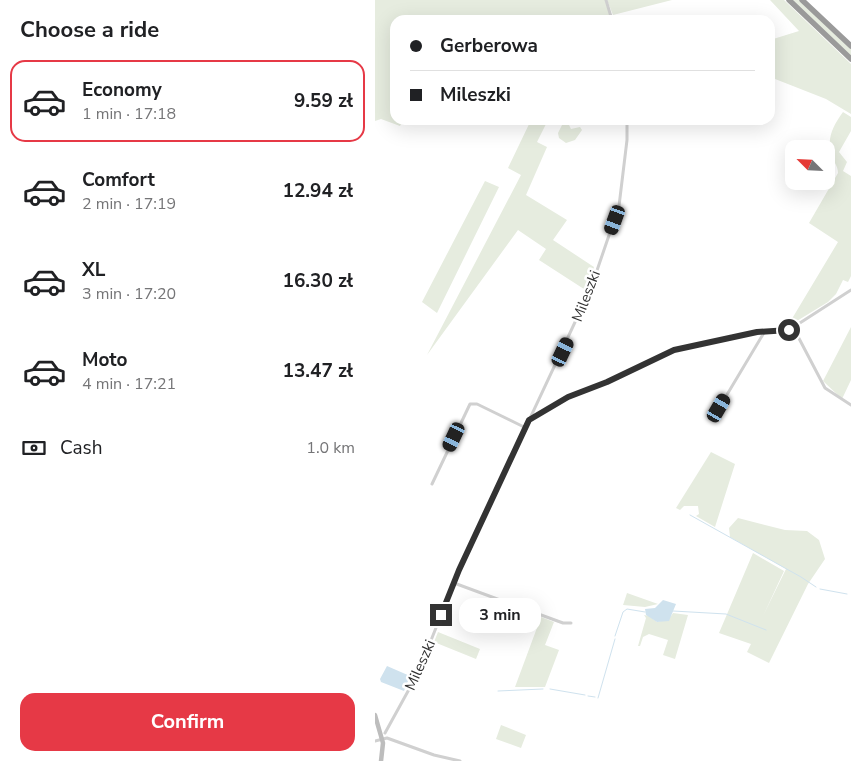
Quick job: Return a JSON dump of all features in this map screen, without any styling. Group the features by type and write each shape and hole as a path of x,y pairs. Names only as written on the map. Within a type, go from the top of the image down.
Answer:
{"highway":[{"path":"789,0 851,59"},
{"path":"802,0 851,46"}],"street":[{"path":"606,0 610,15"},
{"name":"Mileszki","path":"384,736 421,667 454,583 591,288 615,220 621,193 627,125"},
{"path":"529,420 568,397 607,382 660,355 674,350 765,331 785,331 851,290"},
{"path":"793,327 825,388 851,405"},
{"path":"719,408 765,331"},
{"path":"432,484 470,404 477,404 526,428"},
{"path":"454,583 563,623 571,623"},
{"path":"375,715 384,736 381,761"},
{"path":"375,742 384,736"},
{"path":"384,736 460,761"}],"shaded area":[{"path":"375,0 605,0 610,15 390,15 390,122 381,119 375,121"},
{"path":"607,0 672,0 613,15"},
{"path":"770,0 784,0 851,64 851,114 826,99 775,79 775,38 799,31"},
{"path":"792,0 799,0 851,49 851,56"},
{"path":"843,112 851,117 851,131 839,152 847,162 843,171 851,176 851,276 848,282 843,280 836,294 828,302 787,327 838,242 809,223 828,190 835,190 835,178 838,173 835,163 835,140 830,140 834,127"},
{"path":"529,125 546,125 537,142 547,147 526,195 567,220 553,240 594,267 587,291 539,260 546,249 518,230 427,355 521,175 508,168"},
{"path":"562,125 569,125 571,129 580,127 582,130 575,140 566,143 559,138 558,133"},
{"path":"485,181 499,187 437,313 422,302"},
{"path":"851,327 851,380 842,399 823,381"},
{"path":"711,452 735,464 715,527 696,516 699,514 698,506 684,506 680,510 676,508"},
{"path":"738,518 785,530 807,531 819,540 825,559 808,584 769,663 747,652 751,644 719,633 753,553 784,571 763,616 786,569 730,537 729,528"},
{"path":"627,593 658,604 645,607 623,605"},
{"path":"673,613 688,615 675,659 663,655 668,640 649,634 643,637 640,646 638,646 646,618 644,615 657,622 669,619"},
{"path":"541,617 554,622 545,645 559,650 545,687 515,687"},
{"path":"438,632 480,649 476,659 434,642"},
{"path":"501,725 526,735 521,748 496,739"}],"water":[{"path":"663,600 676,604 669,621 657,622 646,615 645,609 655,608"},
{"path":"387,666 410,676 404,691 381,682 380,679"}],"waterway":[{"path":"690,515 816,587"},
{"path":"820,589 847,594"},
{"path":"615,636 623,612 627,609 645,612"},
{"path":"673,611 726,614 766,630"},
{"path":"598,698 615,639"},
{"path":"498,691 543,689"},
{"path":"550,689 585,695"},
{"path":"588,696 595,697"}],"route":[{"path":"441,615 459,570 529,420 568,397 607,382 660,355 674,350 757,332 789,330"}]}
